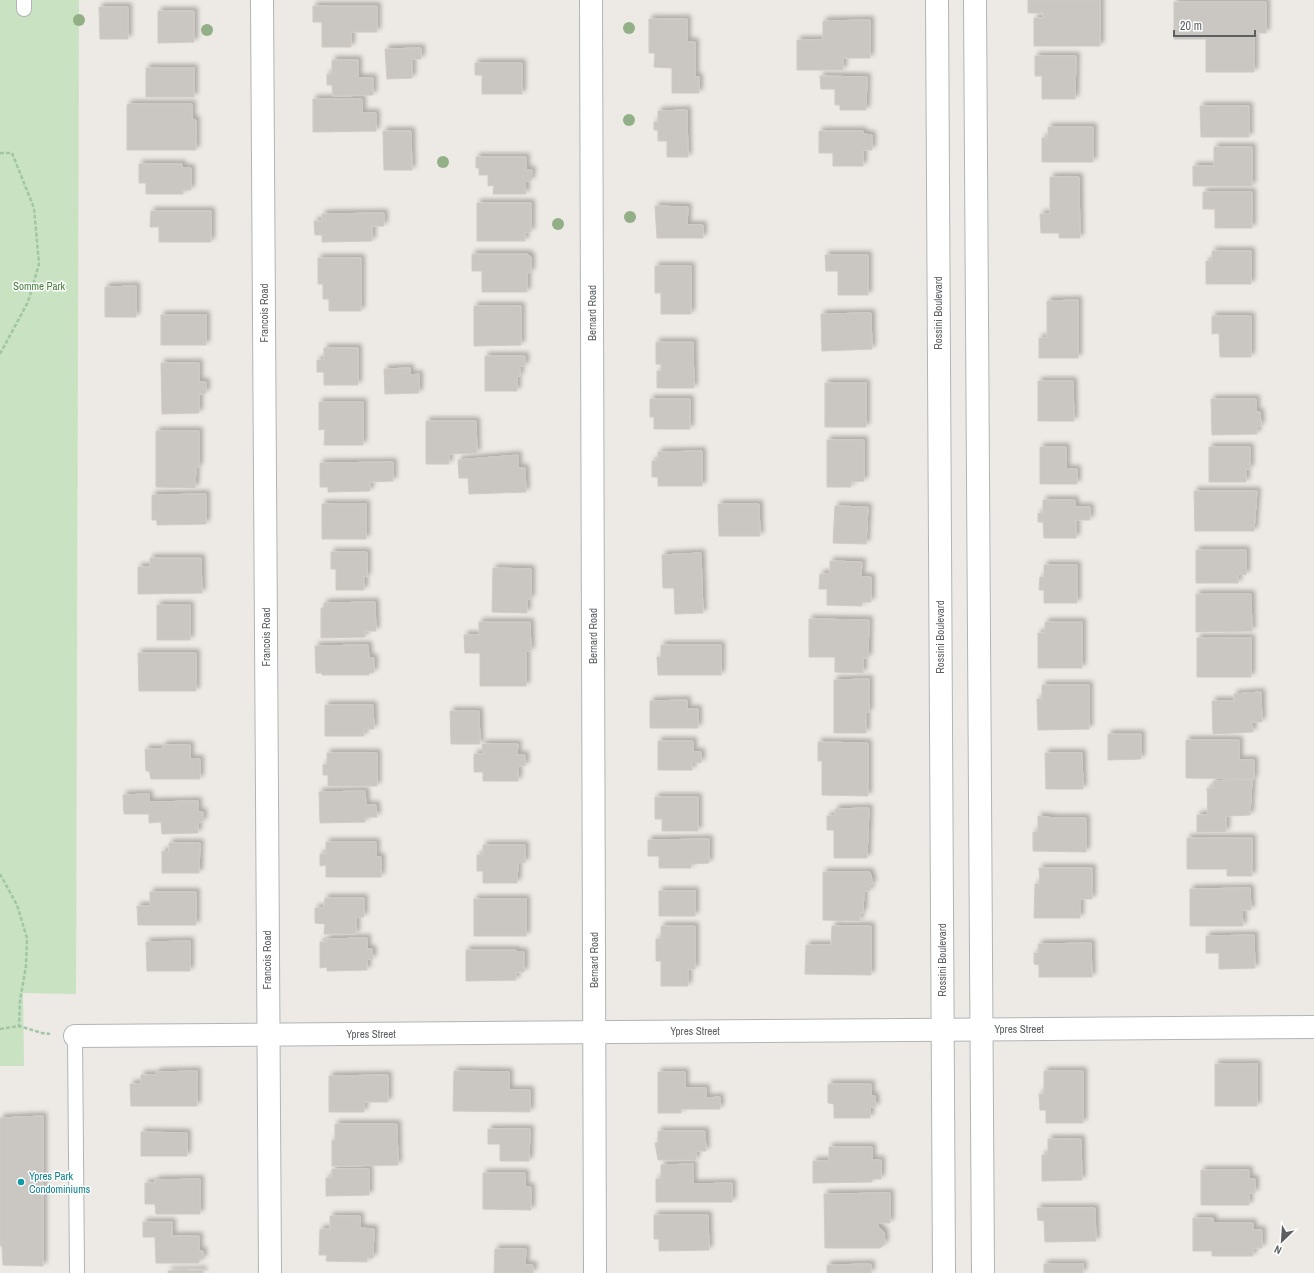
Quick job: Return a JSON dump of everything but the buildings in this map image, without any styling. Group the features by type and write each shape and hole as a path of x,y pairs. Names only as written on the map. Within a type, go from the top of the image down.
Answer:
{"street":[{"name":"Francois Road","path":"262,0 270,1273"},
{"name":"Bernard Road","path":"591,0 595,1273"},
{"name":"Rossini Boulevard","path":"936,0 944,1273"},
{"path":"975,0 983,1273"},
{"name":"Ypres Street","path":"75,1036 1314,1027"}],"lane":[{"path":"75,1036 77,1273"}],"path":[{"path":"0,153 12,153 34,208 39,264 28,302 0,354"},
{"path":"0,874 17,905 27,938 26,966 20,1000 19,1026"},
{"path":"0,1029 19,1026 42,1033"}],"green space":[{"name":"Somme Park","path":"0,0 79,0 76,994 23,993 24,1066 0,1066"}],"place":[{"name":"Ypres Park Condominiums","path":"21,1182"}]}
